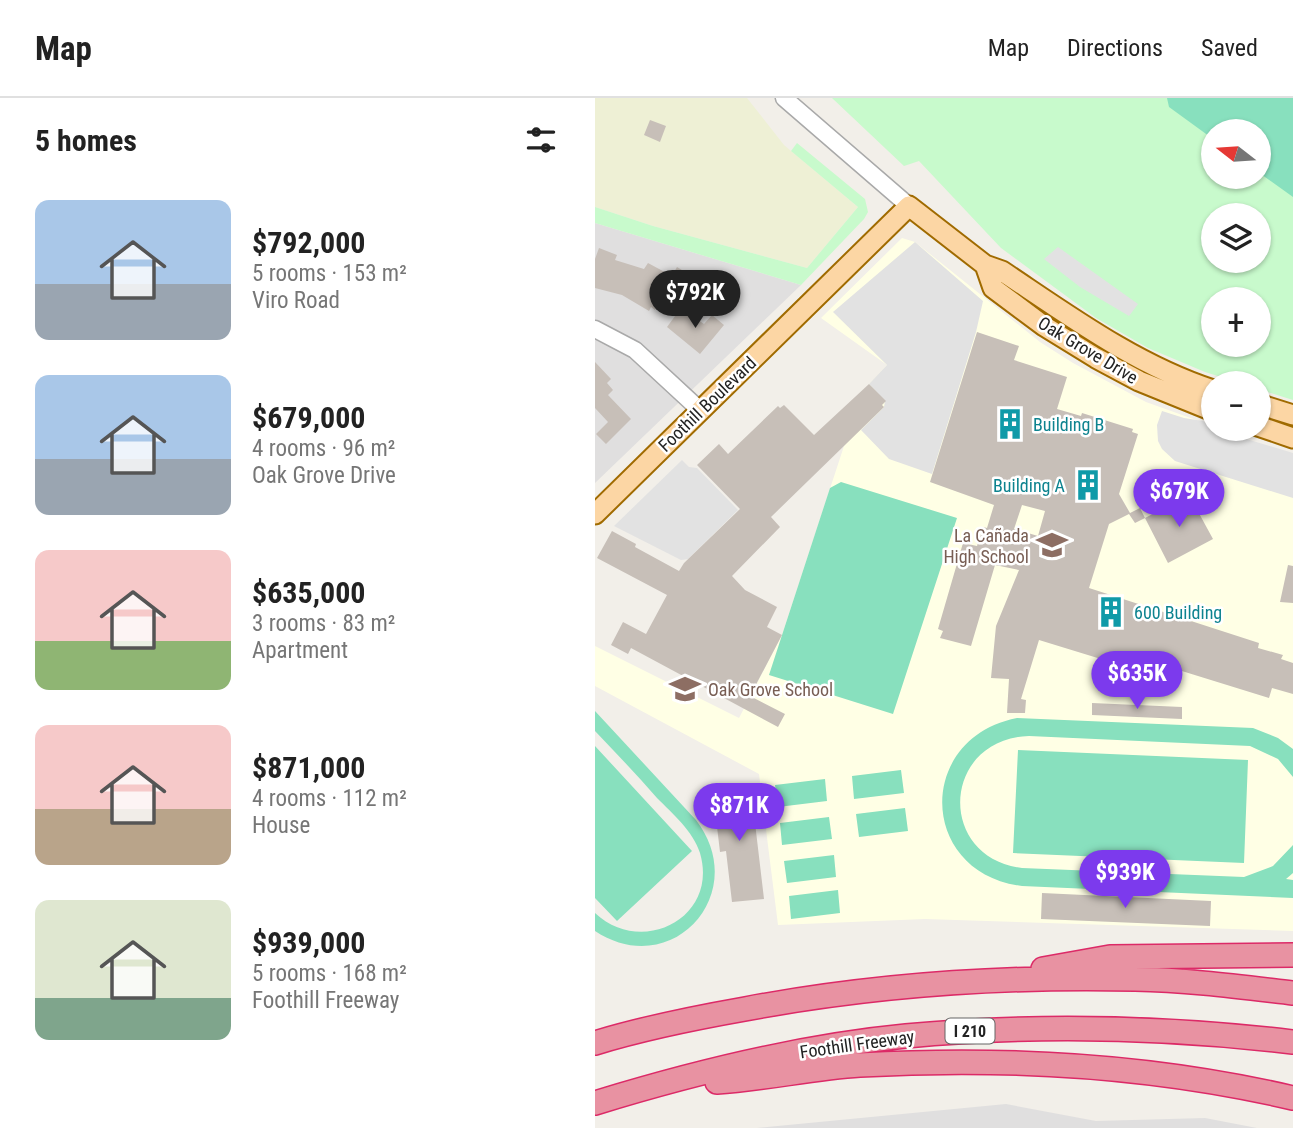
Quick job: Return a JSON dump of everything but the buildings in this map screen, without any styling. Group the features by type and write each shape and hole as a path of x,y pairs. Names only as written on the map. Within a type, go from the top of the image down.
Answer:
{"highway":[{"path":"978,981 1109,957 1293,955"},
{"path":"595,1031 837,993 978,981 1135,979 1293,993"},
{"path":"595,1043 702,1016"},
{"name":"Foothill Freeway","path":"595,1103 765,1058 904,1036 981,1030 1168,1030 1293,1042"},
{"path":"652,1086 736,1081 857,1065 1007,1062 1162,1073 1238,1085 1293,1098"}],"main road":[{"name":"Oak Grove Drive","path":"909,205 985,265 1002,271 1110,341 1168,373 1201,385"},
{"name":"Foothill Boulevard","path":"595,514 909,205"},
{"name":"Oak Grove Drive","path":"985,265 993,288 1044,326 1139,381 1201,406"},
{"path":"1271,408 1293,415"},
{"path":"1271,430 1293,438"}],"street":[{"name":"Oak Grove Drive","path":"784,98 909,205"},
{"path":"595,329 635,350 701,411"}],"shaded area":[{"path":"595,98 747,98 784,145 858,207 807,268 653,226 595,207"},
{"path":"595,223 801,285 595,483"},
{"name":"La Cañada High School","path":"902,238 915,242 1040,342 1073,363 1146,402 1199,421 1201,441 1250,441 1293,455 1293,931 925,919 778,925 759,774 595,686 595,646 739,718 782,635 844,446 885,401 869,384 887,365 821,318"},
{"path":"915,242 983,301 932,474 889,459 861,430 884,407 885,401 869,384 887,365 833,312"},
{"path":"1058,247 1138,304 1129,316 1080,287 1044,259"},
{"path":"1162,411 1201,421 1201,441 1253,441 1293,453 1293,498 1175,461 1162,449 1158,441 1157,425"},
{"path":"682,460 689,467 697,468 738,510 688,559 681,560 614,526"},
{"path":"1006,1104 1096,1121 1205,1118 1257,1128 757,1128"}],"green space":[{"path":"832,98 1293,98 1293,400 1271,393 1271,371 1203,371 1148,348 1096,318 1001,248 919,161 904,166"},
{"path":"1167,98 1293,98 1293,197 1271,181 1271,119 1201,119 1201,130 1169,107"},
{"path":"797,143 865,199 868,212 801,285 595,223 595,207 653,226 807,268 858,207 791,151"},
{"path":"841,482 957,518 893,714 769,675 830,488"},
{"path":"595,711 696,820 711,848 715,875 709,901 695,922 676,938 651,945 624,944 595,931 595,913 614,926 634,931 654,930 672,924 688,912 698,896 703,876 700,853 693,837 595,731"},
{"path":"1017,718 1253,728 1278,738 1293,749 1293,777 1278,759 1250,746 1029,736 1000,742 979,756 965,776 960,799 963,823 974,844 994,860 1022,868 1244,877 1273,866 1293,845 1293,873 1286,879 1293,880 1293,898 1022,886 988,876 963,857 948,832 942,805 946,777 960,751 984,730"},
{"path":"595,746 692,851 617,921 595,898"},
{"path":"1018,750 1248,760 1244,863 1013,853"},
{"path":"901,770 904,793 854,799 852,776"},
{"path":"825,779 827,801 778,807 775,785"},
{"path":"905,808 908,831 859,837 856,814"},
{"path":"829,817 832,839 782,845 780,823"},
{"path":"834,855 836,877 787,883 784,861"},
{"path":"838,890 840,913 791,919 789,896"}],"place":[{"name":"Building B","path":"1010,424"},
{"name":"Building A","path":"1088,485"},
{"name":"La Cañada High School","path":"1052,545"},
{"name":"600 Building","path":"1111,612"},
{"name":"Oak Grove School","path":"685,689"}]}
